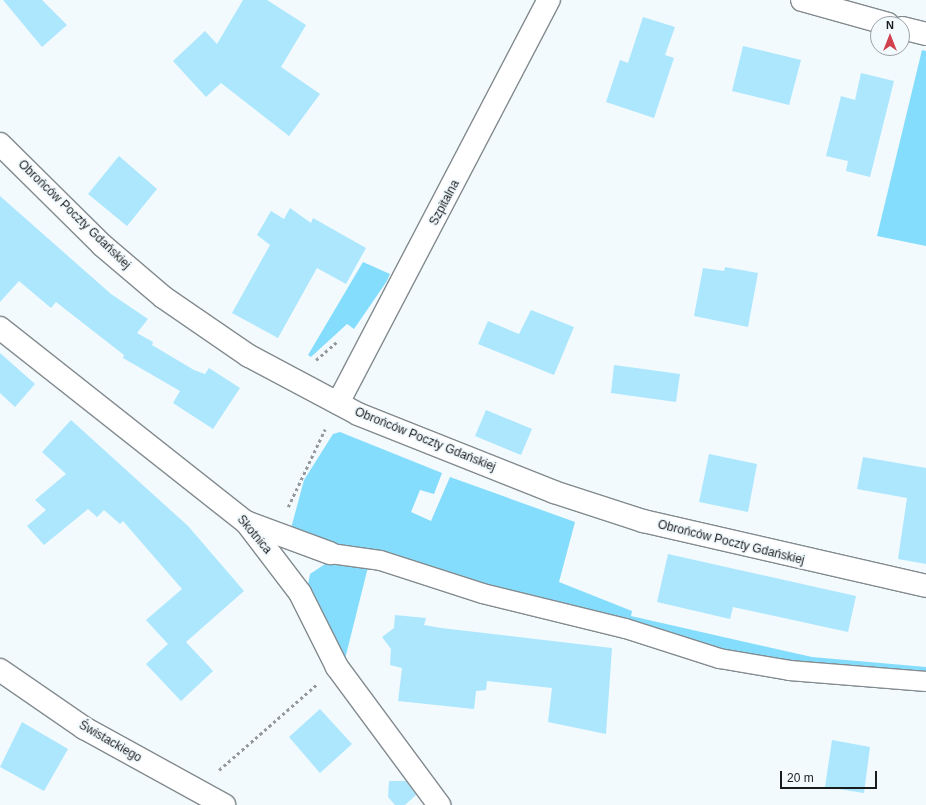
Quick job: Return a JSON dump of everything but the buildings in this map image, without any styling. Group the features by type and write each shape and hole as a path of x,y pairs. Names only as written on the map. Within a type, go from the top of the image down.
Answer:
{"street":[{"name":"Szpitalna","path":"338,404 549,0"},
{"path":"802,0 870,19"},
{"path":"910,30 926,34"},
{"name":"Obrońców Poczty Gdańskiej","path":"0,144 102,245 163,297 249,356 338,404 441,449 643,521 926,586"},
{"name":"Skotnica","path":"0,328 246,522 300,593 337,667 439,805"},
{"path":"246,522 330,553"},
{"name":"Świstackiego","path":"0,670 84,728 224,805"}],"lane":[{"path":"330,553 380,560 482,593 625,628 719,658 789,670 926,681"}],"path":[{"path":"312,362 345,334 369,347"},
{"path":"278,534 295,488 328,423"},
{"path":"197,791 337,667"}],"shaded area":[{"path":"922,50 926,51 926,246 877,236"},
{"path":"363,262 390,274 387,281 354,329 347,324 311,357 308,355"},
{"path":"340,432 442,473 434,494 420,490 411,512 431,521 450,477 575,522 559,582 632,611 631,616 812,657 926,667 926,674 756,658 290,532 304,480 333,434"},
{"path":"328,562 368,567 345,659 307,590 310,574"}]}
